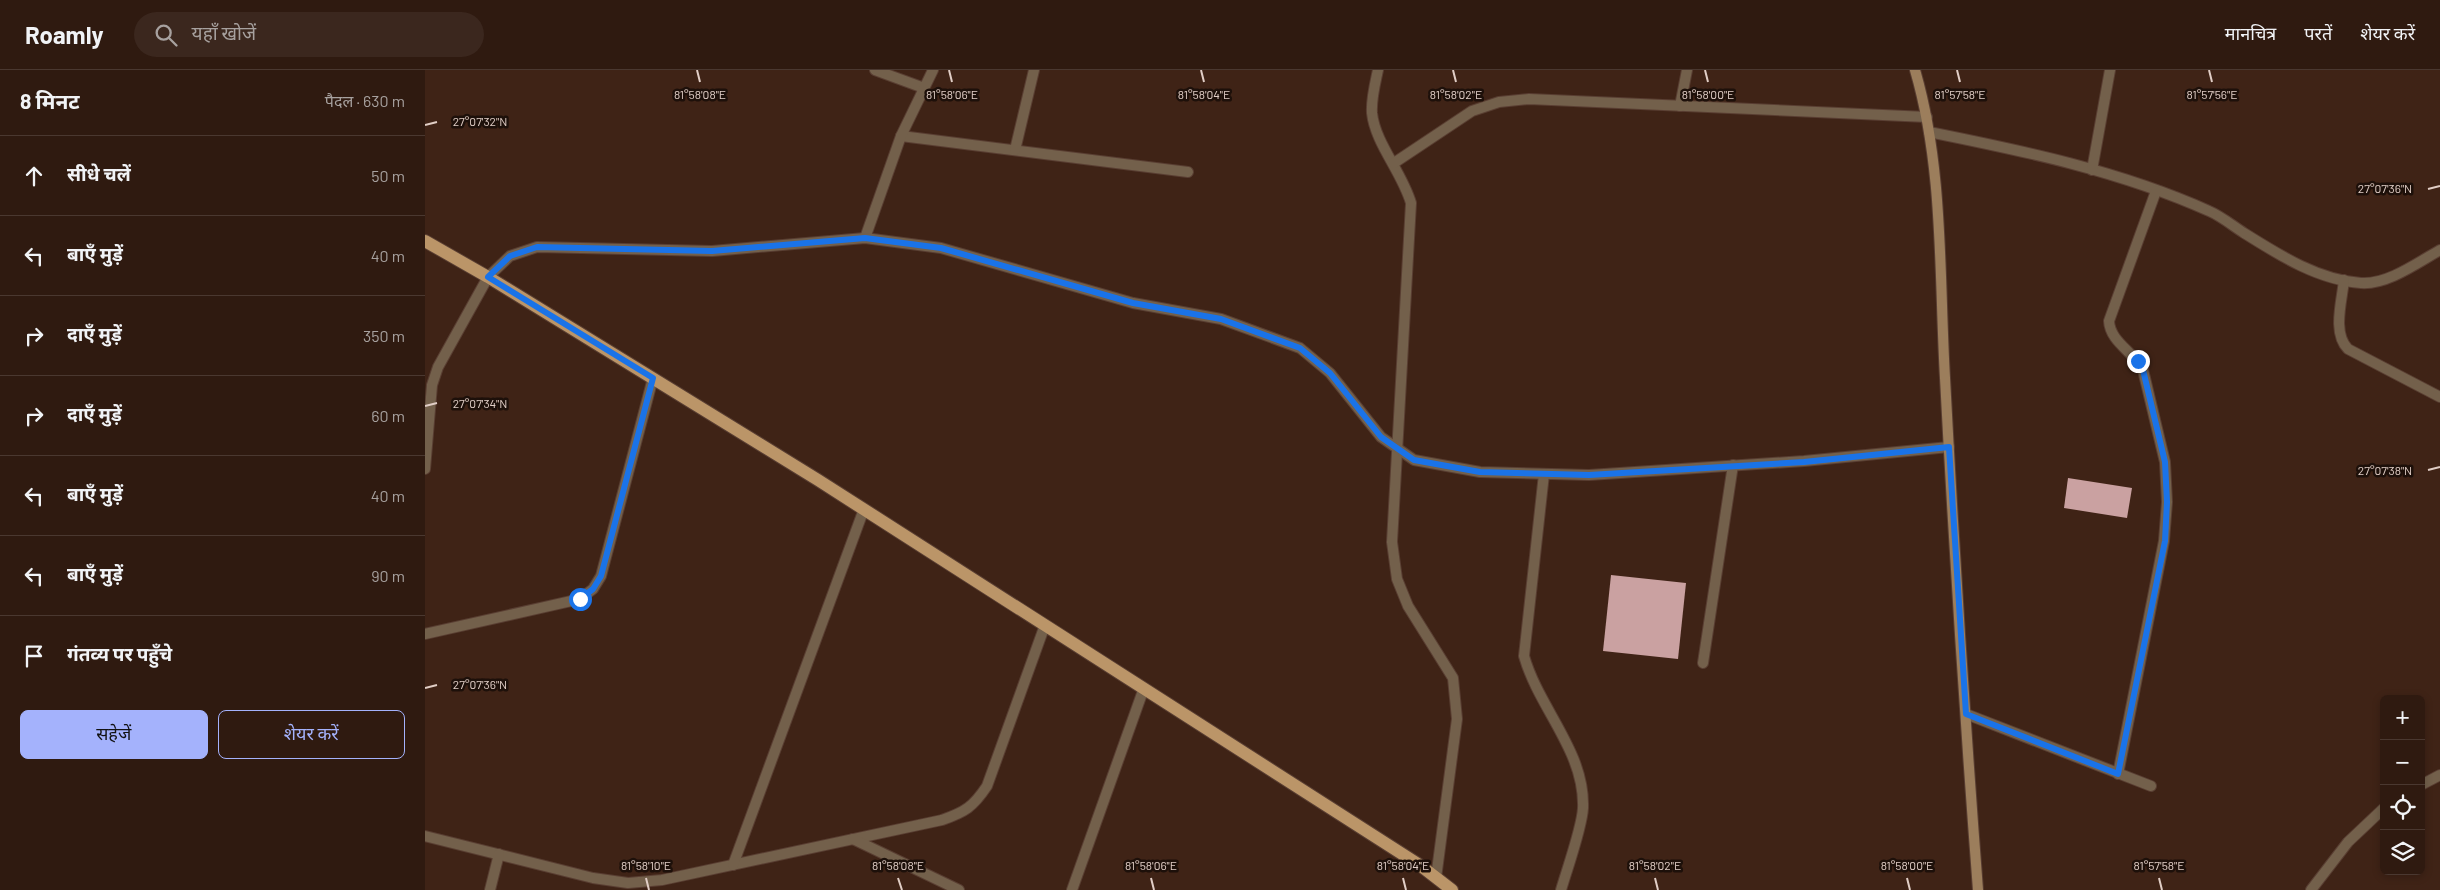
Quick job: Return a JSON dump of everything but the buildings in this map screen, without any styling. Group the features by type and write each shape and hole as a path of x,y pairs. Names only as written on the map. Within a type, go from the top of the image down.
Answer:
{"main road":[{"path":"1915,70 1927,117 1939,230 1949,447 1978,890"},
{"path":"425,241 488,277 864,509 1144,688 1452,890"}],"street":[{"path":"875,70 924,88"},
{"path":"865,238 901,136 933,70"},
{"path":"1015,150 1034,70"},
{"path":"1378,70 1372,112 1376,131 1405,183 1411,203 1399,450 1392,542 1397,579 1408,606 1453,678 1457,719 1436,878"},
{"path":"1680,106 1687,70"},
{"path":"2092,170 2110,70"},
{"path":"1394,163 1472,111 1499,102 1529,99 1927,117"},
{"path":"1929,132 2009,148 2092,170 2156,191 2210,211 2277,254 2317,273 2344,280 2362,284 2384,279 2440,250"},
{"path":"901,136 1188,172"},
{"path":"2118,774 2165,541 2167,502 2165,462 2143,370 2138,361 2109,330 2109,321 2156,191"},
{"path":"425,469 432,385 438,366 488,277 510,256 537,247 712,251 865,238 941,248 1133,303 1221,319 1300,348 1330,373 1381,437 1414,460 1480,472 1589,475 1804,462 1949,447"},
{"path":"2344,280 2339,331 2341,342 2348,349 2440,397"},
{"path":"425,634 580,599 593,589 601,576 653,378"},
{"path":"1703,663 1733,466"},
{"path":"1544,474 1524,656 1531,680 1572,754 1582,783 1583,810 1561,890"},
{"path":"733,865 864,509"},
{"path":"425,836 593,878 628,883 662,880 942,820 960,814 975,804 987,786 1045,625"},
{"path":"1072,890 1144,688"},
{"path":"1966,714 2151,786"},
{"path":"2425,783 2440,775"},
{"path":"2311,890 2347,842 2380,812"},
{"path":"853,839 959,890"},
{"path":"490,890 499,854"}],"route":[{"path":"580,599 593,589 601,576 653,378 488,277 510,256 537,247 712,251 865,238 897,240 941,248 1133,303 1221,319 1300,348 1330,373 1381,437 1414,460 1480,472 1589,475 1804,462 1949,447 1966,714 2118,774 2165,541 2167,502 2165,462 2143,370 2138,361"}]}
